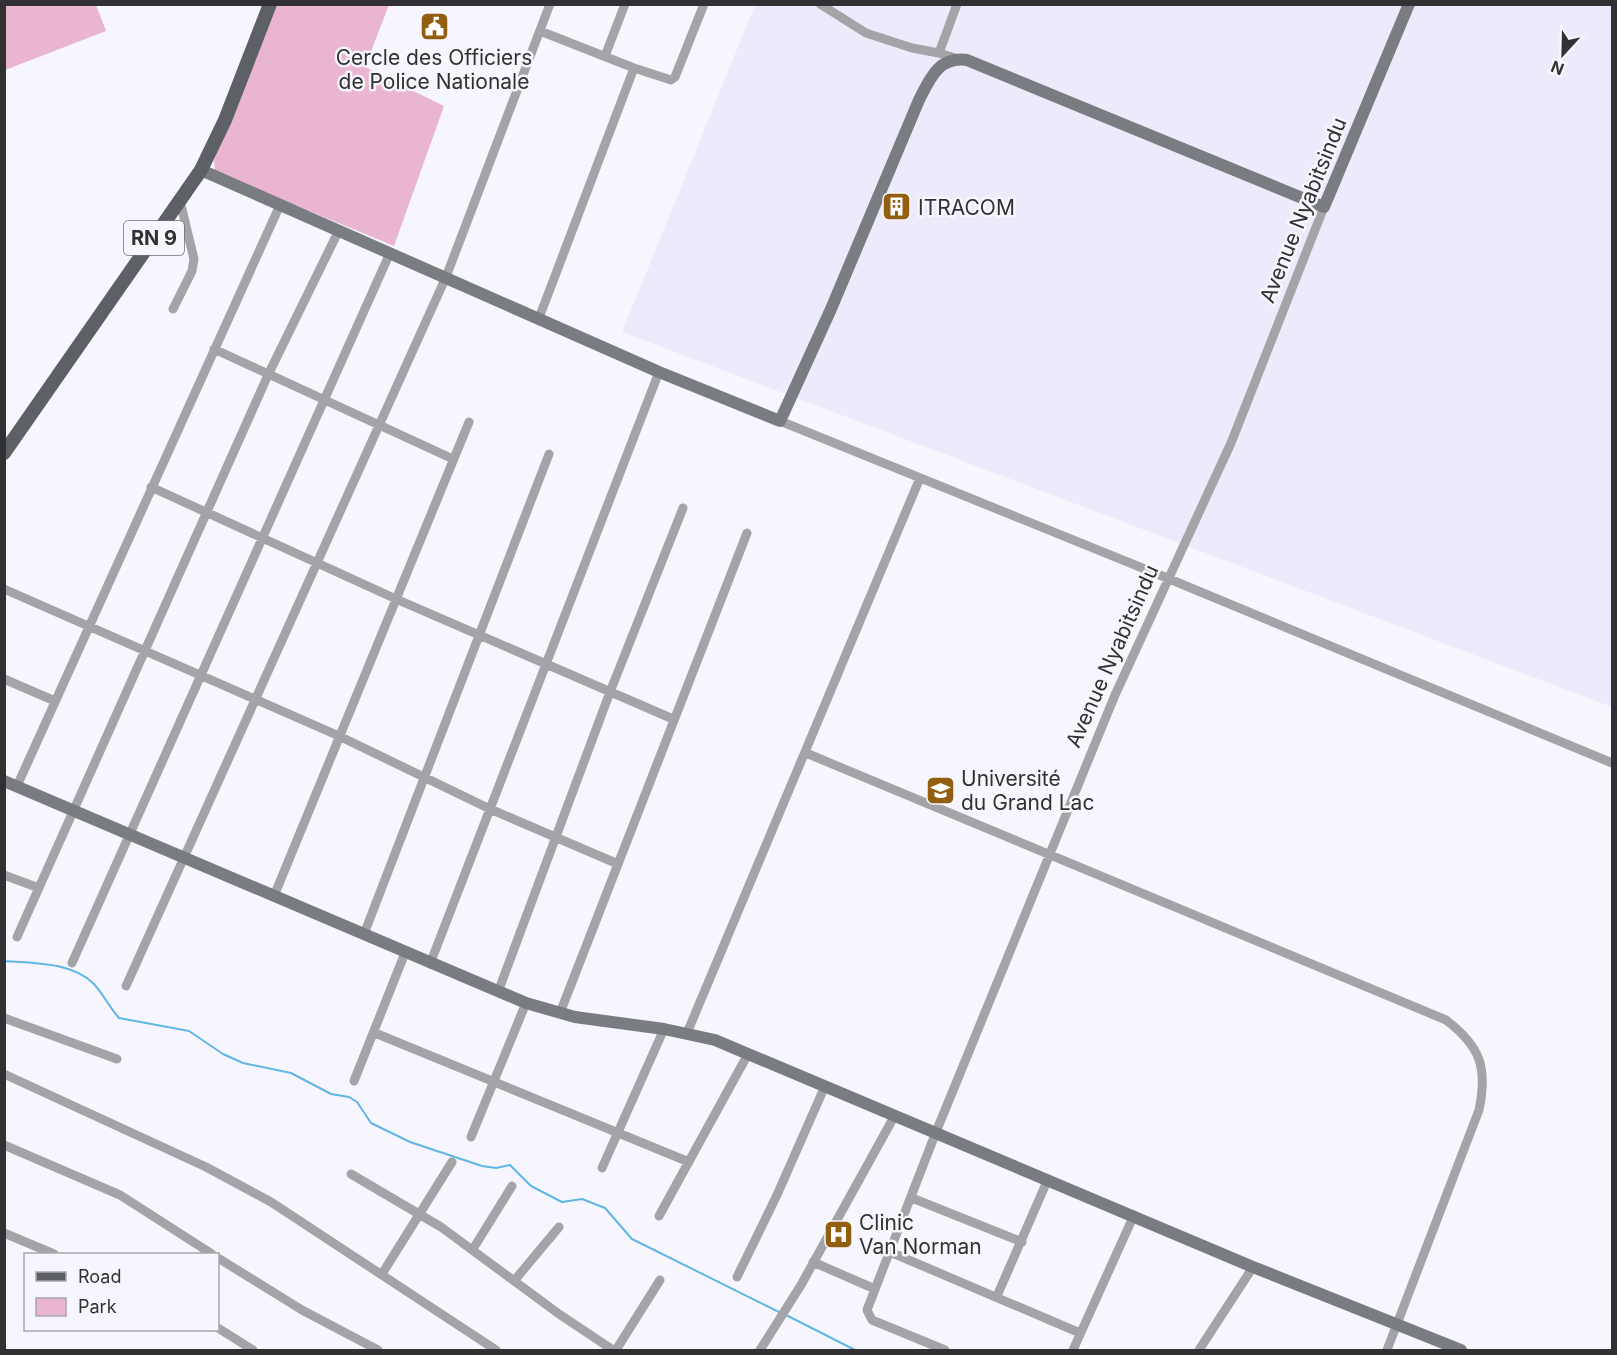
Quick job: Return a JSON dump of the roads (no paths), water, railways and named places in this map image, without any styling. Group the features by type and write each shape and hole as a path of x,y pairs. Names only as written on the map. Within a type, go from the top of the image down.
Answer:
{"main road":[{"name":"RN 9","path":"4,453 201,170 225,120 270,4"}],"street":[{"path":"126,986 446,277 550,4"},
{"path":"605,56 625,4"},
{"path":"540,31 666,80 675,77 704,4"},
{"path":"820,4 866,33 912,48 967,60 1324,207"},
{"path":"939,53 957,4"},
{"name":"Avenue Nyabitsindu","path":"945,1350 872,1320 867,1311 936,1132 1115,695 1231,443 1324,207 1409,4"},
{"path":"780,421 831,309 919,100 936,69 955,58"},
{"path":"539,318 634,68"},
{"path":"201,170 659,372 1167,578 1612,763"},
{"path":"173,309 192,271 194,259 180,201"},
{"path":"280,204 55,701 10,784 526,1003 560,1013 687,1033 715,1040 1253,1267 1398,1327 1461,1350"},
{"path":"17,937 268,375 339,230"},
{"path":"72,963 390,253"},
{"path":"214,349 453,459"},
{"path":"430,964 548,665 592,540 659,372"},
{"path":"274,896 469,422"},
{"path":"364,934 549,454"},
{"path":"687,1033 920,478"},
{"path":"151,488 396,599 674,719"},
{"path":"498,992 610,692 683,508"},
{"path":"560,1013 747,533"},
{"path":"4,588 339,736 490,809 618,864"},
{"path":"4,679 55,701"},
{"path":"806,753 1446,1020 1471,1042 1479,1057 1484,1076 1479,1110 1398,1327 1387,1350"},
{"path":"4,875 39,888"},
{"path":"354,1081 405,953"},
{"path":"471,1137 526,1003"},
{"path":"4,1018 117,1059"},
{"path":"602,1168 664,1029"},
{"path":"375,1033 689,1162"},
{"path":"659,1216 748,1054"},
{"path":"4,1074 231,1180 271,1202 496,1350"},
{"path":"736,1277 777,1195 825,1086"},
{"path":"760,1350 792,1302 895,1115"},
{"path":"4,1145 120,1196 159,1218 211,1253"},
{"path":"382,1274 452,1162"},
{"path":"351,1174 473,1249 514,1281 615,1350 660,1280"},
{"path":"998,1296 1047,1179"},
{"path":"473,1249 512,1186"},
{"path":"912,1198 1022,1242"},
{"path":"1072,1350 1134,1215"},
{"path":"514,1281 558,1227"},
{"path":"4,1233 52,1253"},
{"path":"890,1252 998,1296 1080,1333"},
{"path":"219,1259 302,1310 378,1350"},
{"path":"813,1262 875,1289"},
{"path":"1199,1350 1253,1267"},
{"path":"219,1329 251,1350"}],"waterway":[{"path":"4,961 40,963 75,971 94,984 119,1018 189,1031 223,1054 243,1063 291,1073 331,1094 349,1097 357,1102 371,1123 410,1142 482,1166 496,1168 510,1165 531,1186 562,1202 582,1199 605,1208 632,1239 781,1313"},
{"path":"786,1315 855,1350"}],"place":[{"name":"Cercle des Officiers de Police Nationale","path":"434,26"},
{"name":"ITRACOM","path":"897,207"},
{"name":"Université du Grand Lac","path":"940,790"},
{"name":"Clinic Van Norman","path":"838,1234"}]}
